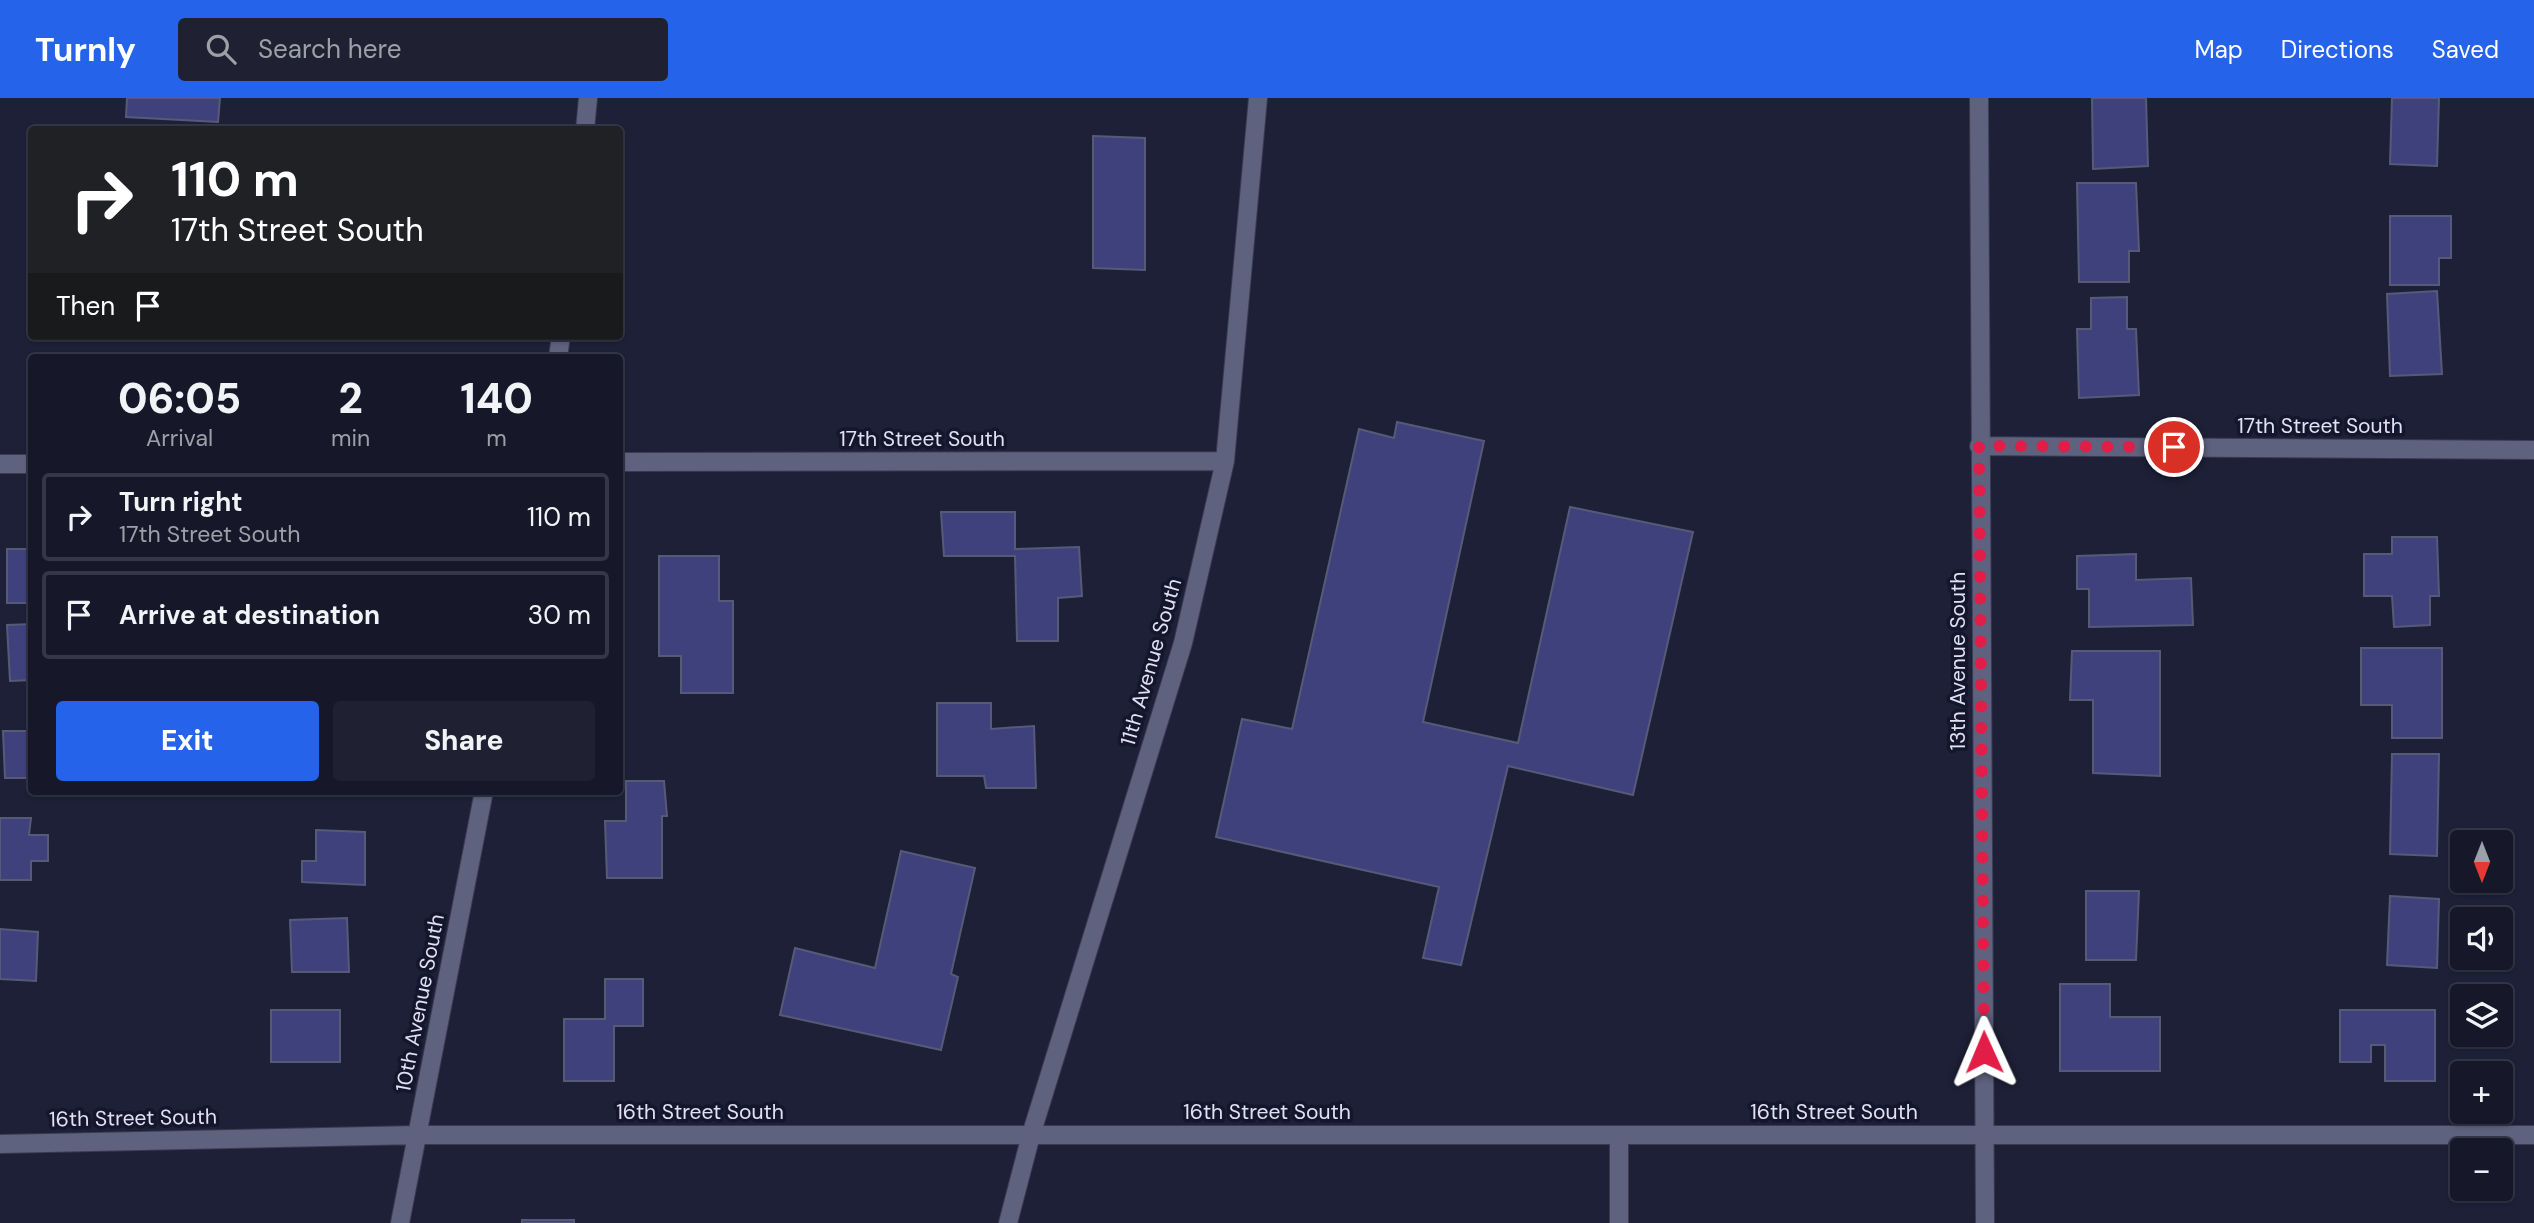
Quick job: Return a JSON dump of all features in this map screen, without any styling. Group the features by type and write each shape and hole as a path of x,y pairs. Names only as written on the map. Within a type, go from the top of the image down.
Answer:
{"street":[{"path":"584,126 588,98"},
{"name":"11th Avenue South","path":"1008,1223 1031,1135 1183,643 1225,461 1258,98"},
{"name":"13th Avenue South","path":"1979,98 1985,1223"},
{"name":"17th Street South","path":"1979,446 2534,450"},
{"name":"17th Street South","path":"623,462 1225,461"},
{"path":"0,464 28,464"},
{"name":"10th Avenue South","path":"400,1223 483,795"},
{"name":"16th Street South","path":"0,1144 418,1135 2534,1135"},
{"path":"1619,1135 1619,1223"}],"building":[{"path":"127,98 220,98 218,122 126,117"},
{"path":"2092,98 2146,98 2148,166 2093,169"},
{"path":"2392,98 2439,98 2437,166 2390,164"},
{"path":"1093,136 1145,138 1145,270 1093,268"},
{"path":"2077,183 2136,183 2139,251 2129,251 2129,282 2079,282"},
{"path":"2390,216 2451,216 2451,258 2439,258 2439,285 2390,285"},
{"path":"2437,291 2442,374 2390,376 2387,294"},
{"path":"2127,297 2127,329 2136,329 2139,395 2079,398 2077,329 2091,329 2091,298"},
{"path":"1397,422 1484,441 1423,722 1518,743 1570,507 1693,532 1633,795 1508,766 1461,965 1423,958 1439,887 1216,837 1242,719 1292,729 1359,429 1394,438"},
{"path":"941,512 1015,512 1015,549 1079,547 1082,596 1058,598 1058,641 1017,641 1015,556 944,556"},
{"path":"2392,537 2437,537 2439,596 2430,596 2430,625 2394,627 2392,596 2364,596 2364,554 2392,554"},
{"path":"7,549 28,549 28,603 7,603"},
{"path":"2136,554 2136,580 2191,578 2193,625 2089,627 2089,589 2077,589 2077,556"},
{"path":"659,556 719,556 719,601 733,601 733,693 681,693 681,656 659,656"},
{"path":"28,624 28,680 10,681 7,625"},
{"path":"2361,648 2442,648 2442,738 2392,738 2392,705 2361,705"},
{"path":"2072,651 2160,651 2160,776 2093,773 2093,700 2070,700"},
{"path":"937,703 991,703 991,729 1034,726 1036,788 986,788 984,776 937,776"},
{"path":"3,731 28,731 28,778 5,778"},
{"path":"2392,754 2439,754 2437,856 2390,854"},
{"path":"626,781 664,781 667,816 662,816 662,878 607,878 605,821 626,821"},
{"path":"0,818 31,818 29,835 48,835 48,861 31,861 31,880 0,880"},
{"path":"316,830 365,832 365,885 302,882 302,861 316,861"},
{"path":"901,851 975,868 951,974 958,977 941,1050 780,1015 795,948 875,968"},
{"path":"2086,891 2139,891 2136,960 2086,960"},
{"path":"2390,896 2439,899 2437,968 2387,965"},
{"path":"347,918 349,972 292,972 290,920"},
{"path":"0,929 38,932 36,981 0,979"},
{"path":"605,979 643,979 643,1026 614,1026 614,1081 564,1081 564,1019 605,1019"},
{"path":"2060,984 2110,984 2110,1017 2160,1017 2160,1071 2060,1071"},
{"path":"271,1010 340,1010 340,1062 271,1062"},
{"path":"2340,1010 2435,1010 2435,1081 2385,1081 2385,1045 2371,1045 2371,1062 2340,1062"},
{"path":"522,1220 574,1220 574,1223 522,1223"}],"route":[{"path":"1984,1052 1979,446 2174,447"}]}
